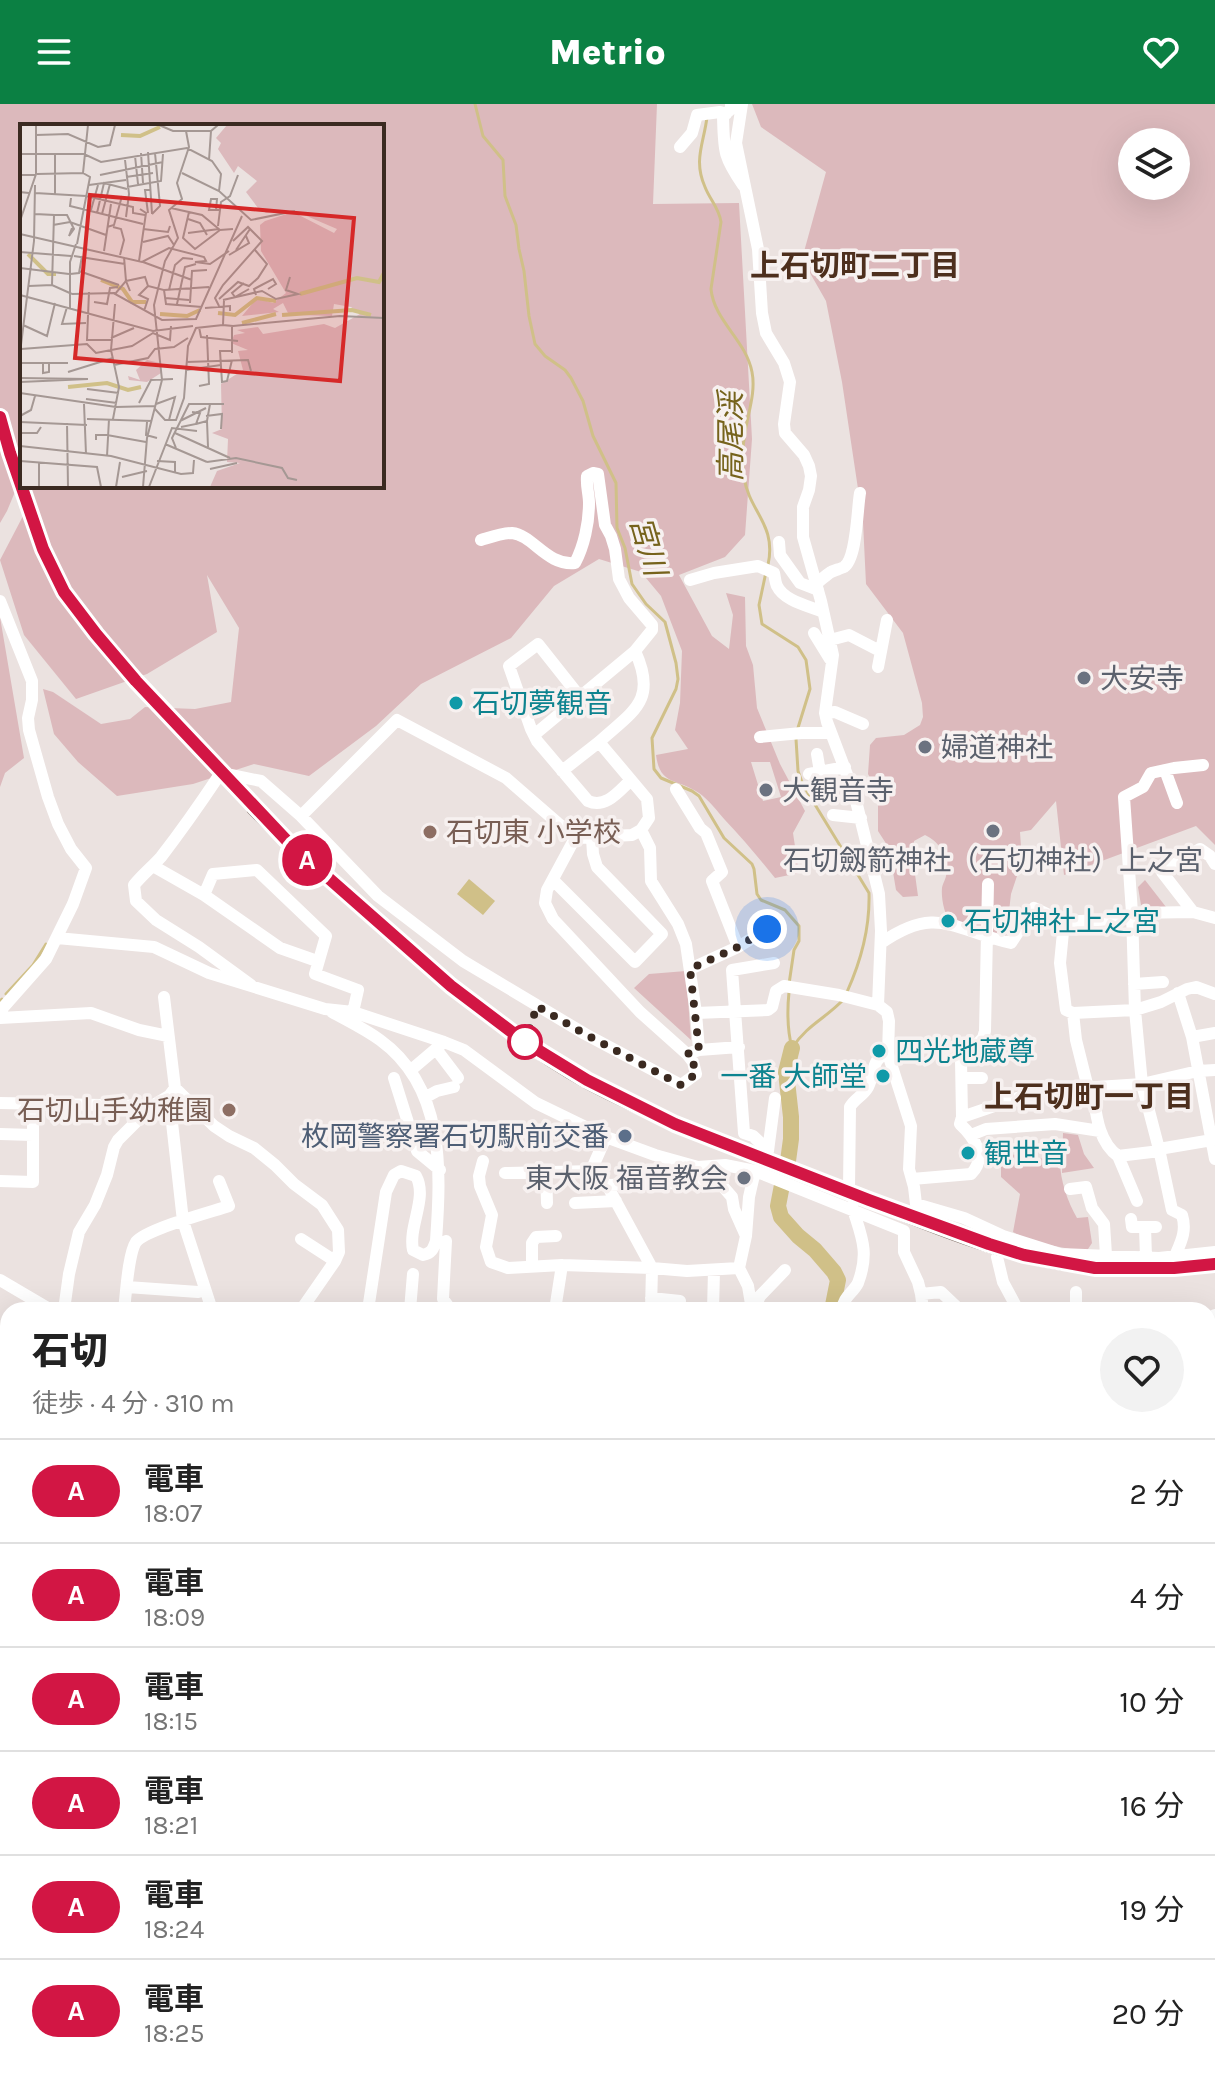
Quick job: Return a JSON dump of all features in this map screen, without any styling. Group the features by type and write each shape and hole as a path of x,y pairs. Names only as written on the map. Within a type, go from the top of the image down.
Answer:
{"street":[{"path":"742,104 736,143 758,249 762,313 766,333 784,363 790,382 785,433 804,455 811,476 802,518 803,537 833,655 825,713 854,793 879,894 881,943 878,1005"},
{"path":"728,109 723,116 724,151 747,191"},
{"path":"680,147 692,133 697,115 728,109"},
{"path":"481,540 516,533 546,554 566,564 575,563 582,548 589,505 587,476 598,474 605,525 615,549 619,579 629,598 652,625 652,630 635,651 534,735"},
{"path":"817,587 831,572 851,560 860,493"},
{"path":"779,542 780,555 800,583 817,587"},
{"path":"690,580 758,566 774,573 777,587 783,593 823,612"},
{"path":"0,601 32,681 29,730 48,797 71,849 86,868 73,904 46,959 0,1011"},
{"path":"878,667 887,620"},
{"path":"814,633 831,662"},
{"path":"830,640 849,635 880,651"},
{"path":"580,697 538,644 509,666 534,735 588,801 603,804 631,780"},
{"path":"562,771 599,742 643,696 645,677 635,651"},
{"path":"825,713 835,712 863,724"},
{"path":"301,816 397,720 506,778 575,838 632,835 641,830 649,818 647,799 599,742"},
{"path":"760,737 831,733"},
{"path":"817,754 814,773 845,767"},
{"path":"1175,1256 1185,1225 1182,1215 1172,1210 1142,1084 1124,797 1143,787 1151,773 1203,765"},
{"path":"1165,770 1177,803"},
{"path":"251,985 156,920 136,901 134,885 182,830 218,777 231,775 261,781 301,816 378,896 475,969 585,1034 681,1085 696,1074 693,1062 696,1013 690,969 686,944 678,924 651,881 650,848 641,830"},
{"path":"676,789 706,833 722,872 712,881 738,947"},
{"path":"833,815 861,818"},
{"path":"575,838 547,890 545,903 553,919 640,1012 693,1052 739,1047"},
{"path":"553,880 635,962 662,934 597,867 592,838"},
{"path":"1193,912 1162,872 1200,849 1215,864"},
{"path":"153,866 204,895 280,948 317,961"},
{"path":"204,895 213,874 257,870 326,936 315,974 358,990 353,1012"},
{"path":"912,1179 971,1174 979,1162 978,1148 960,1124 961,1060 983,1038 985,1031 988,884"},
{"path":"881,943 914,924 939,921 1011,943 1034,908 1064,922 1193,912 1215,918"},
{"path":"1064,922 1060,963 1066,1010 1073,1013 1135,1010 1196,987 1215,994"},
{"path":"690,969 738,947 767,929"},
{"path":"57,938 154,947 209,973 325,1009 382,1041 411,1070 426,1097 437,1144 440,1170 436,1241 430,1254 417,1254 413,1250 411,1241 420,1184 416,1176 401,1171 394,1175 386,1192 369,1302"},
{"path":"774,963 732,970 744,1133 753,1136 768,1150 775,1098"},
{"path":"1134,984 1163,982"},
{"path":"696,1013 768,1010 772,1007 776,991 784,986 878,1005 887,1012 888,1054 911,1126 909,1169 916,1204 964,1218 1002,1240 1060,1254 1146,1257 1215,1252"},
{"path":"1178,993 1192,1037 1215,1159"},
{"path":"164,997 183,1221 209,1302"},
{"path":"325,1009 353,1012 440,1045 464,1050 536,1103 606,1137 655,1155 698,1167 725,1165 755,1171 851,1199 908,1228 902,1245 922,1302"},
{"path":"0,1018 91,1013 139,1030 168,1036"},
{"path":"1073,1013 1076,1040 1100,1131 1110,1151 1118,1156 1137,1201"},
{"path":"1192,1037 1215,1033"},
{"path":"411,1070 440,1045"},
{"path":"426,1097 456,1082 440,1045"},
{"path":"843,1302 857,1286 866,1248 851,1199 850,1107 870,1083 876,1059 888,1054"},
{"path":"962,1117 1038,1091 1142,1084 1215,1070"},
{"path":"394,1078 417,1151 440,1170"},
{"path":"962,1078 982,1078"},
{"path":"65,1302 79,1232 95,1205 114,1147 152,1106 172,1092"},
{"path":"172,1092 214,1126 254,1148 322,1205 338,1230 339,1252 307,1302"},
{"path":"0,1103 152,1106"},
{"path":"0,1181 33,1182 33,1104"},
{"path":"971,1135 986,1129 1055,1124 1100,1131"},
{"path":"0,1134 33,1135"},
{"path":"606,1137 594,1171 607,1185 652,1268 651,1302"},
{"path":"1118,1156 1212,1140"},
{"path":"483,1161 480,1186 492,1215 487,1235 487,1255 491,1262 501,1267 562,1265 687,1271 739,1268"},
{"path":"505,1173 594,1171"},
{"path":"751,1302 739,1268 755,1171"},
{"path":"546,1172 547,1203"},
{"path":"125,1302 137,1241 229,1206 219,1181"},
{"path":"607,1185 719,1182 732,1197 746,1236"},
{"path":"1070,1189 1092,1186 1092,1208 1104,1224 1106,1255"},
{"path":"575,1203 616,1201"},
{"path":"917,1212 934,1215 947,1212"},
{"path":"1131,1219 1132,1227 1150,1227 1146,1257"},
{"path":"532,1266 532,1243 536,1237 556,1236"},
{"path":"301,1239 335,1261"},
{"path":"445,1302 446,1241"},
{"path":"997,1257 1003,1282 1014,1302"},
{"path":"556,1302 562,1265"},
{"path":"757,1302 785,1270"},
{"path":"713,1302 714,1271"},
{"path":"411,1302 413,1274"},
{"path":"0,1280 37,1302"},
{"path":"127,1287 205,1290"},
{"path":"921,1294 941,1292 952,1302"},
{"path":"1076,1292 1076,1302"},
{"path":"670,1302 680,1301"}],"shaded area":[{"path":"0,104 657,104 653,204 739,203 752,439 745,535 725,557 679,575 712,636 729,649 733,615 726,593 745,597 746,646 753,665 757,708 780,764 805,811 793,833 799,873 775,878 706,799 661,772 656,755 688,749 675,730 680,703 682,651 661,596 641,572 599,559 554,586 511,638 421,684 376,726 309,776 254,764 193,784 117,796 78,762 54,734 43,689 53,692 101,724 130,719 145,707 195,709 231,702 239,628 207,575 217,632 147,674 76,699 24,635 0,560 23,516 31,488 384,488 384,124 20,124 20,480 0,523","holes":["751,762 770,762 781,797 763,801"]},
{"path":"752,104 1215,104 1215,845 1196,826 1064,875 1056,801 1031,830 1020,832 1022,861 1011,894 1006,937 963,927 949,919 942,896 946,857 940,847 925,835 914,841 918,896 903,897 896,890 893,872 897,868 878,831 878,793 868,774 870,745 876,738 904,735 920,725 922,703 903,633 866,584 863,522 842,382 826,301 802,259 826,172 761,127"},
{"path":"0,617 24,758 5,773 0,787"},
{"path":"469,879 495,901 483,915 457,894"},
{"path":"1145,880 1166,907 1146,908 1146,904 1141,905 1138,887"},
{"path":"686,971 691,1040 634,988 649,974"},
{"path":"1063,1133 1078,1135 1084,1154 1094,1168 1062,1173"},
{"path":"1001,1153 1060,1161 1063,1184 1077,1218 1088,1217 1092,1243 1086,1252 1033,1242 1013,1232 1020,1194 1001,1177"}],"waterway":[{"name":"宮川","path":"475,104 483,136 503,160 505,196 516,225 535,344 545,356 565,370 583,401 593,436 616,483 617,528 625,548 632,584 646,604 665,622 678,679 652,738 654,769 661,778 699,796 724,838 752,864 757,894 761,900 785,910 799,926 799,941 794,950 789,984"},
{"name":"高尾渓","path":"707,117 700,168 721,222 711,289 718,311 743,350 752,372 752,395 743,444 743,471 751,500 769,539 768,565"},
{"name":"高尾渓","path":"766,572 759,605 762,624 798,647 806,660 810,689 797,731"},
{"path":"942,760 945,735 949,733"},
{"name":"高尾渓","path":"796,739 798,771 803,785 869,893 864,944 847,992"},
{"path":"6,994 33,965 46,944"},
{"name":"宮川","path":"789,992 788,1020 792,1048"},
{"name":"高尾渓","path":"792,1048 804,1033 844,999"},
{"path":"788,1161 791,1117 786,1072 792,1048"},
{"path":"782,1185 778,1206 781,1217 834,1272 838,1280 834,1302"}],"tunnel":[{"path":"912,1225 917,1212"},
{"path":"997,1257 1001,1243"}],"railway":[{"path":"250,811 324,882 468,1005 561,1072 615,1101 704,1140 911,1222 999,1253 1059,1267 1098,1272 1215,1268"}],"train":[{"name":"A","path":"0,417 20,482"},
{"name":"A","path":"22,488 43,549 64,592 136,681 291,845 451,986 547,1057 675,1124 953,1232 1024,1255 1095,1268 1174,1268 1215,1264"}],"place":[{"name":"大安寺","path":"1084,678"},
{"name":"石切夢観音","path":"456,703"},
{"name":"婦道神社","path":"925,747"},
{"name":"大観音寺","path":"766,790"},
{"name":"石切劔箭神社（石切神社）上之宮","path":"993,831"},
{"name":"石切東 小学校","path":"430,832"},
{"name":"石切神社上之宮","path":"948,921"},
{"name":"四光地蔵尊","path":"879,1051"},
{"name":"一番 大師堂","path":"883,1076"},
{"name":"石切山手幼稚園","path":"229,1110"},
{"name":"枚岡警察署石切駅前交番","path":"625,1136"},
{"name":"観世音","path":"968,1153"},
{"name":"東大阪 福音教会","path":"744,1178"}],"district":[{"name":"上石切町二丁目","path":"855,266"},
{"name":"上石切町一丁目","path":"1089,1097"}],"route":[{"path":"525,1042 537,1006 681,1085 696,1074 687,1054 699,1050 690,969 738,947 767,929"}]}
